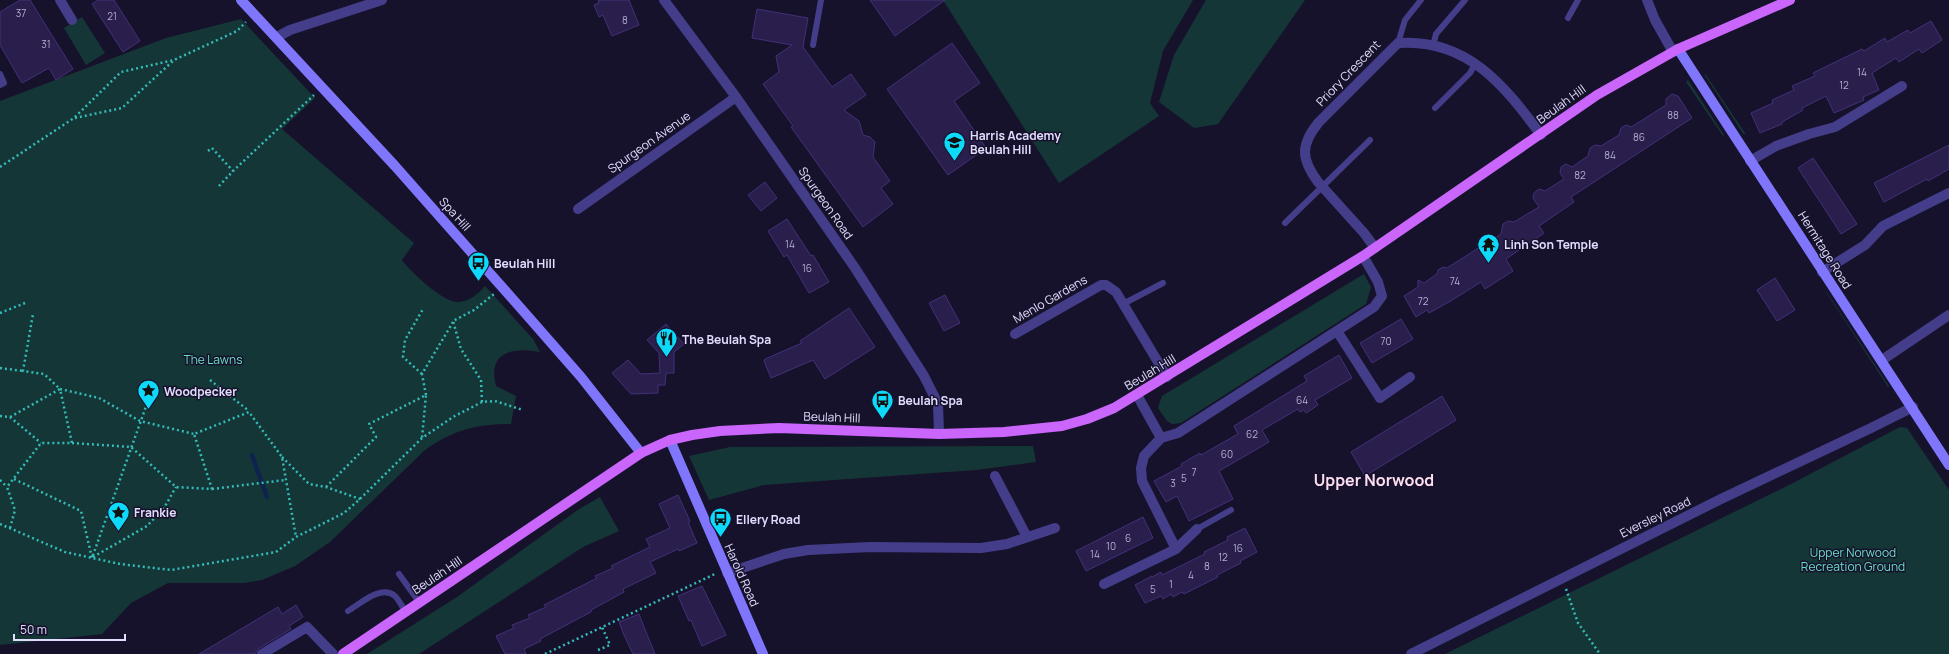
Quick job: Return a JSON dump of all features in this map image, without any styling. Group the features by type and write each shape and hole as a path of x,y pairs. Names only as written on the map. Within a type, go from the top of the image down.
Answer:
{"main road":[{"name":"Beulah Hill","path":"343,654 641,453 670,440 720,431 779,428 939,434 1004,432 1062,426 1087,419 1114,408 1138,395 1363,256 1541,135 1597,95 1676,50 1790,0"}],"street":[{"path":"60,0 72,20"},
{"name":"Spa Hill","path":"242,0 277,37 288,52 395,166 503,288 581,377 641,453"},
{"path":"277,37 290,30 382,0"},
{"name":"Spurgeon Road","path":"664,0 736,97 855,268 924,376 938,404 939,434"},
{"path":"1647,0 1655,20 1676,50"},
{"name":"Priory Crescent","path":"1375,248 1364,233 1312,174 1304,153 1305,143 1311,132 1398,43 1414,43 1448,49 1475,64 1505,90 1541,135"},
{"name":"Hermitage Road","path":"1676,50 1790,219 1822,272 1882,360 1949,464"},
{"path":"1750,161 1776,146 1809,134 1835,127 1902,86"},
{"name":"Spurgeon Avenue","path":"578,209 736,97"},
{"path":"1822,272 1865,244 1883,226 1949,193"},
{"path":"1176,549 1142,481 1141,468 1144,456 1161,438 1178,433 1374,307 1382,296 1378,282 1363,256"},
{"name":"Menlo Gardens","path":"1015,334 1101,285 1111,288 1123,304 1167,377"},
{"path":"1882,360 1949,315"},
{"path":"1337,331 1380,398 1410,377"},
{"path":"1138,395 1161,438"},
{"name":"Eversley Road","path":"1411,654 1700,509 1871,428 1912,406"},
{"name":"Harold Road","path":"670,440 763,654"},
{"path":"995,476 1027,537"},
{"path":"726,571 784,554 808,550 870,546 981,548 1007,544 1055,528"},
{"path":"1104,584 1176,549 1198,529"},
{"path":"262,654 307,627 333,654"}],"lane":[{"path":"813,45 821,0"},
{"path":"1398,43 1405,20 1421,0"},
{"path":"1433,46 1436,34 1465,0"},
{"path":"1568,18 1578,0"},
{"path":"1435,108 1470,73 1475,64"},
{"path":"0,74 4,83 0,85"},
{"path":"1285,223 1370,140"},
{"path":"1123,304 1163,283"},
{"path":"1198,529 1231,510"},
{"path":"399,574 419,602"},
{"path":"348,611 380,592 391,593 395,596 406,612"}],"path":[{"path":"0,167 74,118 121,72 174,60 238,31 246,22"},
{"path":"74,118 122,108 174,60"},
{"path":"219,186 233,171 322,88"},
{"path":"208,151 212,148 233,171"},
{"path":"422,374 453,321 474,310 503,288"},
{"path":"0,313 26,303"},
{"path":"422,438 426,395 422,374 403,357 405,340 423,309"},
{"path":"23,371 33,314"},
{"path":"453,321 461,349 481,380 482,402"},
{"path":"0,368 44,374 60,389 99,398 140,421 194,434 250,412"},
{"path":"210,380 250,412 282,457 310,484 326,487 360,499"},
{"path":"92,558 154,384"},
{"path":"10,417 60,389"},
{"path":"60,389 72,443"},
{"path":"326,487 376,437 369,424 426,395"},
{"path":"0,524 65,552 92,558 170,570 276,552 296,537 344,513 422,438 453,417 482,402 495,401 523,410"},
{"path":"0,416 10,417 41,443 72,443 131,447 176,487 212,489 285,480"},
{"path":"194,434 212,489"},
{"path":"7,487 41,443"},
{"path":"282,457 296,537"},
{"path":"14,479 81,511 92,558"},
{"path":"0,480 7,487 15,510 10,528"},
{"path":"92,558 147,526 164,508 176,487"},
{"path":"545,654 726,571"},
{"path":"1566,590 1578,623 1600,654"},
{"path":"598,650 610,645 602,627"}],"green space":[{"path":"943,0 1193,0 1163,51 1150,103 1159,116 1059,183"},
{"path":"1206,0 1305,0 1218,124 1194,128 1159,102 1174,55"},
{"path":"82,17 105,53 86,65 64,28"},
{"name":"The Lawns","path":"241,19 315,98 282,129 414,243 402,260 412,272 428,286 445,298 459,302 474,297 485,286 533,339 540,352 520,350 504,354 495,366 494,375 496,386 516,396 511,424 476,427 456,433 435,443 425,450 330,542 295,566 262,580 244,583 168,583 131,603 102,634 0,645 0,101 166,38"},
{"path":"1704,74 1745,133 1744,135"},
{"path":"1688,80 1724,135 1723,136 1686,82"},
{"path":"1364,274 1371,287 1366,304 1181,423 1172,424 1167,421 1158,408 1162,396"},
{"path":"1826,292 1889,386 1888,387"},
{"name":"Upper Norwood Recreation Ground","path":"1900,427 1907,428 1949,490 1949,654 1445,654 1791,484"},
{"path":"1033,446 1036,462 976,470 764,485 709,500 689,456 730,447"},
{"path":"600,497 619,531 583,547 419,654 367,654 457,597 579,509"}],"building":[{"path":"20,0 30,0 73,69 56,80 49,68 22,83 0,45 0,12"},
{"path":"98,0 114,0 140,41 123,52 92,4"},
{"path":"598,0 629,0 639,25 612,36 603,15 599,17 594,5 599,3"},
{"path":"870,0 945,0 895,36"},
{"path":"757,9 808,18 803,47 832,87 851,74 866,95 844,110 859,121 863,135 870,137 875,142 873,157 890,181 881,188 893,204 863,227 791,127 793,126 763,84 779,72 776,56 792,45 752,38"},
{"path":"1931,21 1942,40 1922,53 1919,49 1899,62 1896,58 1872,73 1879,90 1863,97 1864,100 1834,113 1826,96 1802,108 1803,110 1782,122 1782,124 1760,133 1751,113 1773,103 1772,100 1794,90 1792,86 1815,76 1813,73 1862,49 1864,51 1885,38 1887,42 1908,30 1910,33"},
{"path":"952,43 980,83 954,101 986,148 948,175 887,89"},
{"path":"1672,94 1678,96 1692,118 1571,197 1574,202 1539,226 1544,233 1506,259 1513,271 1485,289 1481,282 1429,313 1427,310 1416,317 1404,296 1418,287 1418,280 1424,283 1437,274 1438,270 1443,267 1447,268 1483,245 1484,238 1492,240 1501,234 1503,224 1508,221 1514,222 1539,207 1533,198 1534,193 1539,189 1545,191 1564,179 1560,173 1561,167 1566,164 1572,167 1588,156 1590,148 1595,145 1601,146 1619,135 1621,128 1626,125 1631,127 1666,105 1666,99"},
{"path":"1949,145 1949,169 1884,202 1874,183"},
{"path":"1813,158 1857,224 1841,234 1798,168"},
{"path":"765,182 777,198 761,211 748,195"},
{"path":"787,219 811,256 813,255 829,282 809,293 787,255 784,257 768,231"},
{"path":"1775,278 1795,310 1777,321 1757,290"},
{"path":"945,295 960,323 944,331 929,303"},
{"path":"849,308 875,347 825,379 813,360 771,378 764,361 765,359 802,343 800,341"},
{"path":"1401,319 1413,339 1372,363 1360,343"},
{"name":"The Beulah Spa","path":"666,324 684,344 674,352 674,373 666,373 665,385 658,385 658,393 631,394 612,373 628,360 641,374 660,373 659,353 647,340"},
{"path":"1339,355 1352,378 1315,400 1318,405 1306,413 1304,410 1300,412 1298,409 1262,430 1269,442 1219,471 1233,499 1189,521 1177,496 1166,502 1154,481 1182,466 1181,464 1200,453 1201,455 1238,434 1234,426 1307,381 1304,376"},
{"path":"1442,396 1456,420 1365,476 1351,452"},
{"path":"678,495 690,521 688,522 697,543 679,551 678,549 650,562 656,573 623,589 624,592 591,610 591,612 540,639 541,641 524,649 526,654 505,654 496,636 514,628 512,625 530,618 528,615 546,607 544,605 597,578 595,576 613,568 611,566 650,547 646,539 670,528 659,504"},
{"path":"1143,517 1153,538 1086,571 1076,551"},
{"path":"1245,528 1257,552 1240,561 1241,563 1217,575 1218,577 1184,594 1182,592 1173,597 1171,594 1163,599 1161,596 1145,603 1135,585 1161,572 1162,575 1205,554 1204,552 1228,540 1227,537"},
{"path":"702,586 726,635 702,646 691,620 689,621 678,596"},
{"path":"296,605 303,617 289,626 291,629 258,649 255,654 199,654 278,607 282,614"},
{"path":"639,614 655,654 633,654 624,635 619,622"}],"waterway":[{"path":"252,455 267,497"}],"place":[{"name":"Harris Academy Beulah Hill","path":"955,162"},
{"name":"Linh Son Temple","path":"1489,264"},
{"name":"Beulah Hill","path":"479,282"},
{"name":"The Beulah Spa","path":"667,358"},
{"name":"Woodpecker","path":"148,410"},
{"name":"Beulah Spa","path":"882,420"},
{"name":"Frankie","path":"119,532"},
{"name":"Ellery Road","path":"720,538"}],"district":[{"name":"Upper Norwood","path":"1374,480"}]}
